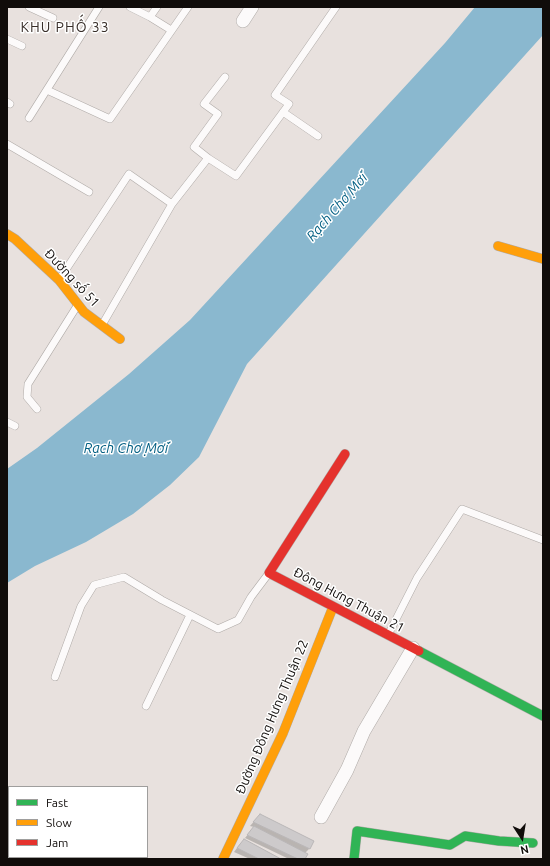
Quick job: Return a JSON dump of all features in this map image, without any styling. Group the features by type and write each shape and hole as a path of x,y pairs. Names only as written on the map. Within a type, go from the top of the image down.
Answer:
{"street":[{"path":"243,21 252,7"},
{"name":"Đường số 51","path":"7,234 15,239 59,280 84,312 120,339"},
{"path":"498,246 543,259"},
{"path":"269,573 344,454"},
{"name":"Đông Hưng Thuận 21","path":"269,573 543,716"},
{"name":"Đường Đông Hưng Thuận 22","path":"223,859 283,733 333,606"},
{"path":"321,817 347,770 364,731 413,648"},
{"path":"354,859 357,831 450,845 465,836 500,841 536,843"}],"lane":[{"path":"29,7 53,18"},
{"path":"29,118 99,7"},
{"path":"130,7 171,30"},
{"path":"150,17 157,7"},
{"path":"47,90 110,120 188,7"},
{"path":"225,77 204,104 218,114 194,148 236,176 289,104 275,95 336,7"},
{"path":"7,39 22,46"},
{"path":"283,112 318,136"},
{"path":"7,144 90,192"},
{"path":"102,325 172,204 208,158"},
{"path":"59,280 129,174 172,204"},
{"path":"37,409 26,397 28,384 78,304"},
{"path":"7,422 15,426"},
{"path":"388,635 417,578 462,509 543,540"},
{"path":"55,678 81,606 94,586 124,577 162,600 218,629 238,620 251,597 269,573"},
{"path":"146,706 190,615"}],"water":[{"name":"Rạch Chợ Mới","path":"475,7 543,7 543,35 247,364 199,457 170,485 133,514 86,542 35,566 7,583 7,469 37,448 129,374 190,320 445,43"}],"building":[{"path":"260,814 314,841 310,849 253,822"},
{"path":"254,826 308,854 305,859 298,859 247,835"},
{"path":"244,839 281,859 259,859 237,848"}],"traffic: fast":[{"path":"419,651 543,716"},
{"path":"354,859 357,831 450,845 465,836 499,841 533,843"}],"traffic: slow":[{"path":"7,234 15,239 59,280 84,312 120,339"},
{"path":"498,246 543,259"},
{"path":"223,859 283,733 333,607"}],"traffic: jam":[{"path":"345,454 269,573 419,651"}],"district":[{"name":"KHU PHỐ 33","path":"65,27"}]}
